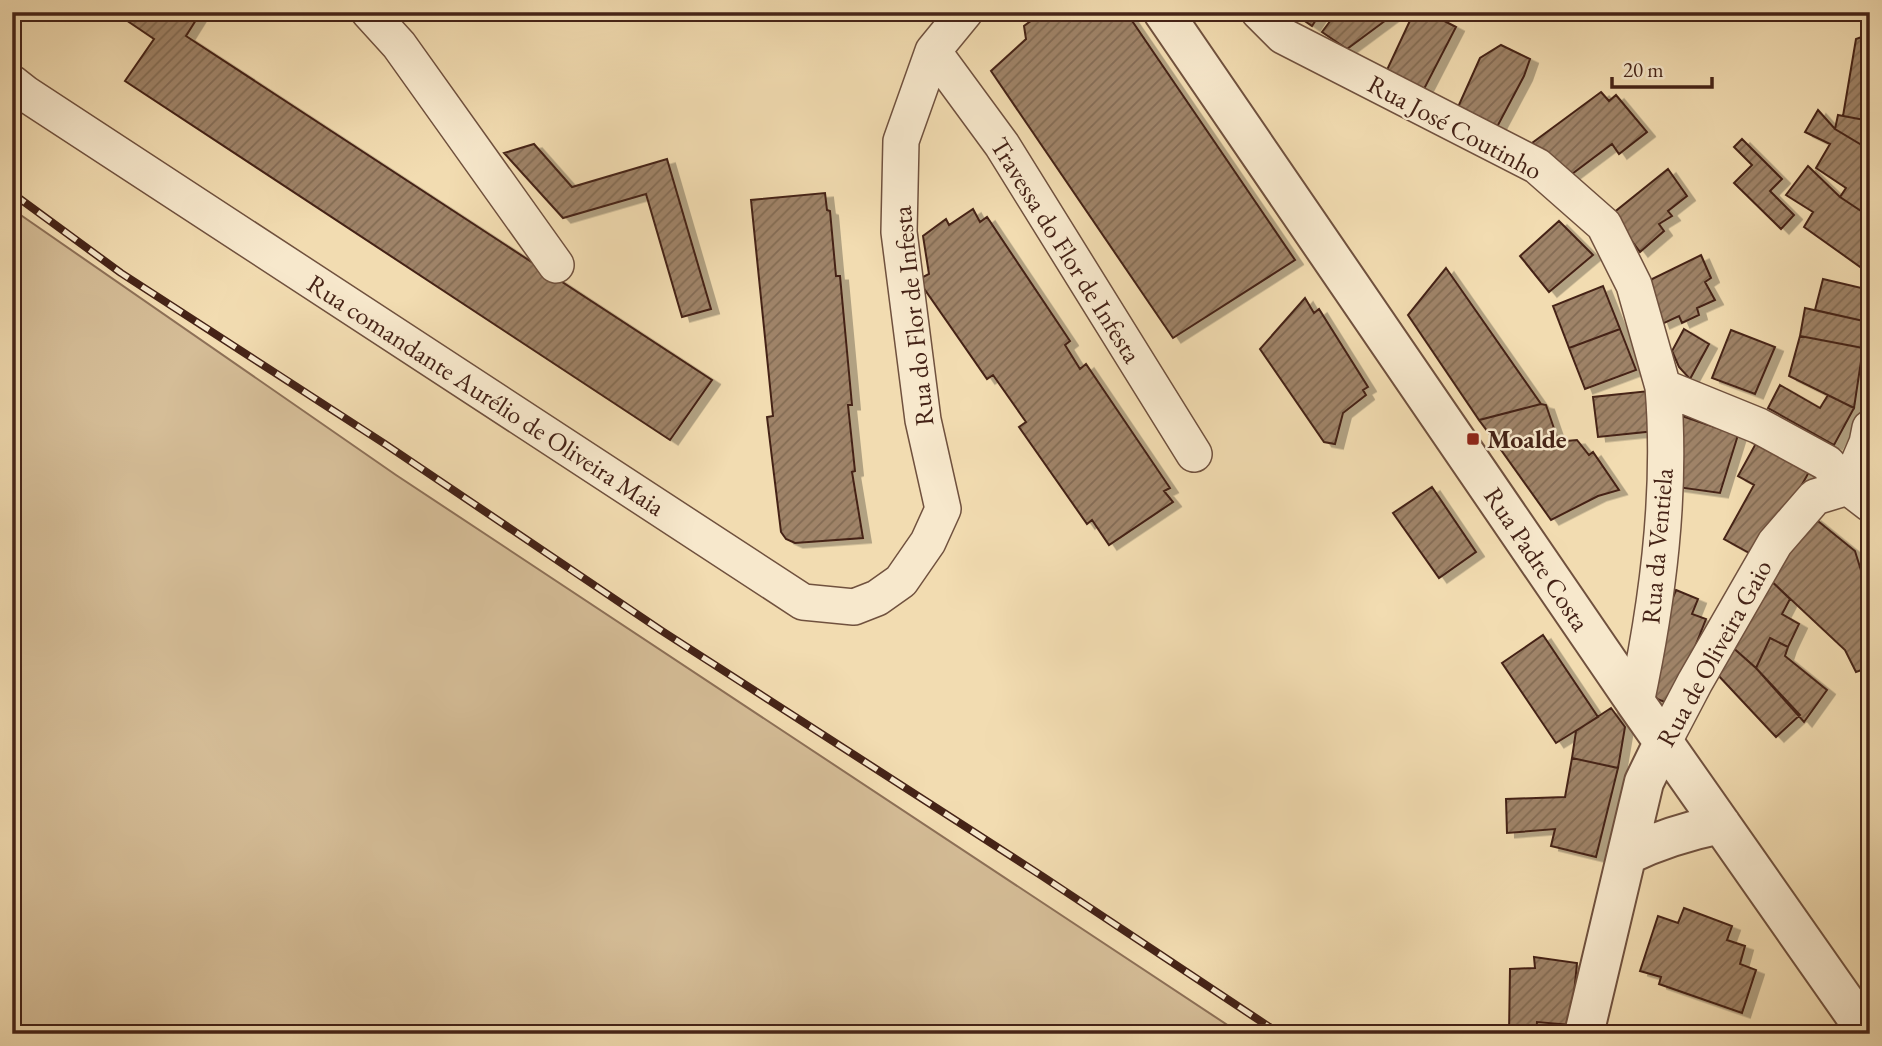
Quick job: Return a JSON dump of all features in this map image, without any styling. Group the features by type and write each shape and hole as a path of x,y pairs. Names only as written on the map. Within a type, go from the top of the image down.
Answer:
{"street":[{"path":"369,12 399,45 556,265"},
{"name":"Rua do Flor de Infesta","path":"943,509 923,420 898,232 901,141 933,51 965,12"},
{"name":"Rua Padre Costa","path":"1163,12 1663,743 1868,1034"},
{"name":"Rua José Coutinho","path":"1259,12 1283,36 1537,166 1604,225 1634,285 1663,387"},
{"name":"Travessa do Flor de Infesta","path":"933,51 1002,145 1194,454"},
{"name":"Rua comandante Aurélio de Oliveira Maia","path":"12,83 803,602 854,607 877,598 901,581 928,542 943,509"},
{"path":"1663,387 1759,426 1827,463 1859,495"},
{"name":"Rua da Ventiela","path":"1636,703 1647,650 1662,545 1666,421 1663,387"},
{"path":"1859,495 1870,428"},
{"name":"Rua de Oliveira Gaio","path":"1584,1034 1644,782 1663,743 1775,544 1815,497 1859,495"},
{"path":"1627,855 1679,832 1721,824"}],"shaded area":[{"path":"12,209 396,475 1241,1034 12,1034"}],"building":[{"path":"127,12 201,12 186,36 712,380 670,440 125,81 154,39 123,18"},
{"path":"1043,12 1126,12 1295,260 1173,338 991,71 1026,39 1024,26"},
{"path":"1292,12 1321,12 1312,26"},
{"path":"1337,12 1397,12 1347,49 1322,32"},
{"path":"1414,12 1427,12 1456,27 1423,91 1386,72"},
{"path":"1870,34 1870,121 1843,116 1856,39"},
{"path":"1501,45 1530,59 1497,127 1458,107 1480,58"},
{"path":"1601,92 1609,101 1616,95 1647,132 1619,154 1612,144 1572,174 1532,143"},
{"path":"1818,110 1835,129 1870,150 1870,217 1840,197 1846,188 1816,168 1830,144 1805,132"},
{"path":"1838,115 1870,121 1870,150 1835,129"},
{"path":"1742,139 1782,179 1770,191 1794,215 1781,229 1734,183 1752,165 1734,147"},
{"path":"534,144 572,187 667,159 711,309 682,317 646,194 563,218 504,153"},
{"path":"1808,166 1840,197 1870,217 1870,274 1804,227 1813,212 1786,195"},
{"path":"1668,169 1687,196 1668,211 1672,216 1659,224 1664,231 1640,252 1612,214"},
{"path":"825,193 827,210 830,211 836,276 840,276 852,405 848,405 855,471 852,472 863,538 795,543 786,539 781,532 767,417 773,416 751,200"},
{"path":"973,209 980,222 987,217 1070,341 1065,345 1080,369 1086,364 1170,488 1164,491 1173,502 1109,545 1092,520 1087,524 1019,427 1026,422 993,375 987,379 923,287 921,278 929,274 923,236 946,219 949,225"},
{"path":"1559,221 1593,255 1549,292 1520,256"},
{"path":"1701,255 1711,278 1705,282 1715,300 1697,308 1699,315 1682,323 1679,316 1662,324 1646,282"},
{"path":"1446,268 1541,404 1479,420 1408,315"},
{"path":"1823,279 1870,290 1868,322 1815,310"},
{"path":"1603,286 1620,329 1569,348 1553,306"},
{"path":"1305,298 1314,313 1319,309 1368,387 1363,390 1366,395 1343,413 1335,444 1324,442 1260,349"},
{"path":"1805,308 1868,322 1863,348 1800,336"},
{"path":"1620,329 1636,370 1585,389 1569,348"},
{"path":"1684,329 1709,344 1690,379 1679,367 1672,351"},
{"path":"1731,330 1775,347 1755,394 1712,378"},
{"path":"1800,336 1863,348 1854,408 1789,376"},
{"path":"1780,385 1820,408 1828,395 1854,408 1834,445 1768,408"},
{"path":"1649,391 1655,431 1598,437 1593,397"},
{"path":"1546,405 1559,443 1499,447 1479,420"},
{"path":"1682,416 1738,435 1720,493 1677,487"},
{"path":"1760,436 1813,465 1760,559 1724,539 1754,485 1738,476"},
{"path":"1577,440 1589,455 1593,452 1619,490 1598,496 1551,520 1499,447"},
{"path":"1432,487 1476,552 1439,578 1393,513"},
{"path":"1813,517 1855,551 1868,593 1870,592 1870,667 1856,672 1845,650 1766,576"},
{"path":"1766,576 1790,599 1782,614 1799,624 1788,647 1770,638 1756,668 1730,645"},
{"path":"1676,590 1698,599 1692,614 1706,619 1672,705 1635,690"},
{"path":"1543,635 1598,717 1556,743 1502,663"},
{"path":"1770,638 1788,647 1785,656 1827,690 1804,722 1756,668"},
{"path":"1730,645 1756,668 1800,715 1776,737 1716,673"},
{"path":"1611,708 1625,727 1618,768 1572,758 1576,731"},
{"path":"1572,758 1618,768 1596,857 1551,846 1555,829 1507,833 1506,799 1565,797"},
{"path":"1684,908 1732,926 1727,940 1745,946 1740,964 1756,970 1742,1013 1659,984 1661,977 1640,971 1658,916 1678,923"},
{"path":"1534,957 1577,963 1571,1025 1537,1022 1536,1034 1509,1034 1510,969 1535,968"}],"railway":[{"path":"12,193 121,273 385,444 662,631 1042,876 1280,1034"}],"place":[{"name":"Moalde","path":"1473,439"}]}
